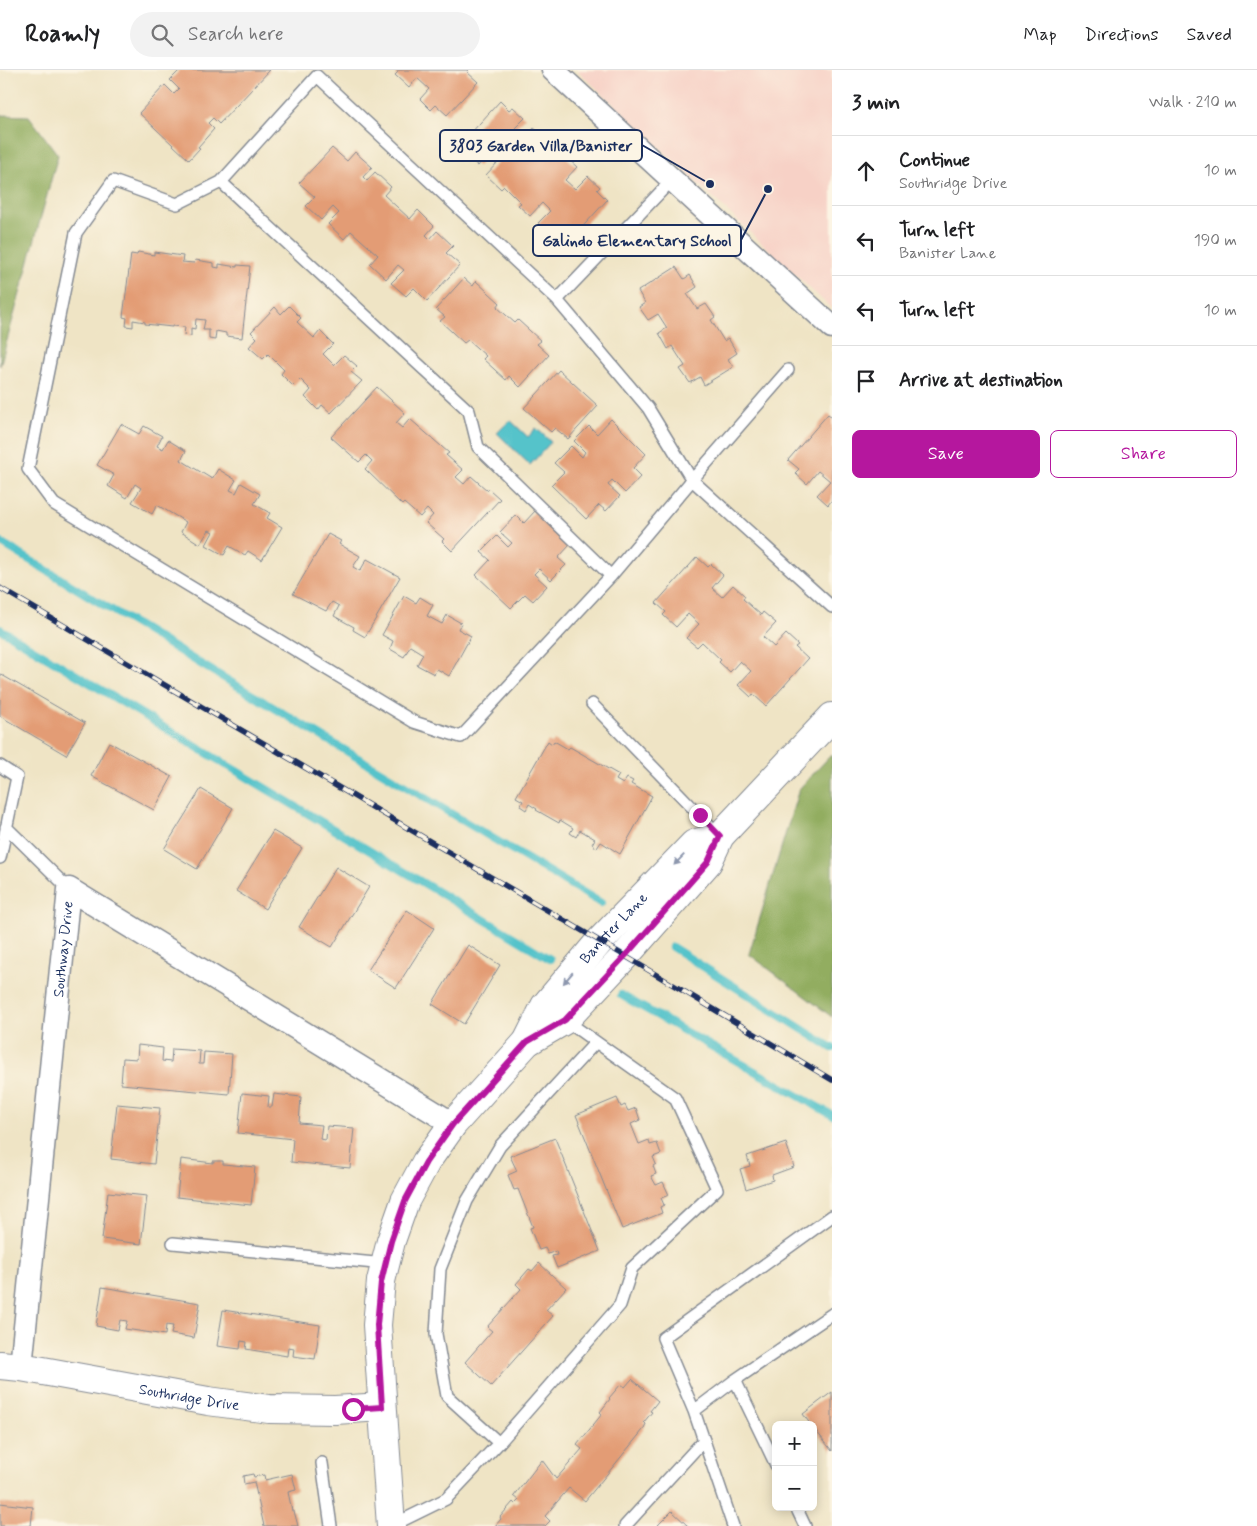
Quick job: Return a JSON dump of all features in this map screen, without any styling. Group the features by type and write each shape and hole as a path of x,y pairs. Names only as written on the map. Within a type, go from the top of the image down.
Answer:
{"street":[{"path":"554,70 832,327"},
{"name":"Banister Lane","path":"527,1042 565,1020 625,956 708,862 720,836 832,717"},
{"name":"Banister Lane","path":"391,1526 377,1325 381,1282 385,1264 405,1201 426,1162 453,1124 527,1042 545,1006 599,942 694,844 720,836"},
{"name":"Southway Drive","path":"11,1366 70,889 453,1124"},
{"name":"Southridge Drive","path":"11,1366 208,1401 269,1409 335,1410 382,1407"}],"lane":[{"path":"788,370 692,480 611,576 461,737 414,722 54,504 28,469 76,233 113,181 177,204 221,182 317,76 558,300 648,408 692,480 832,607"},
{"path":"558,300 672,180"},
{"path":"221,182 468,411 478,447 611,576"},
{"path":"592,704 720,836"},
{"path":"0,766 16,777 0,858"},
{"path":"6,827 70,889"},
{"path":"391,1526 446,1499 499,1443 620,1305 632,1268 717,1189 676,1098 565,1020"},
{"path":"499,1443 447,1396 436,1334 440,1269 467,1201 500,1146 596,1042"},
{"path":"733,1526 694,1410 663,1338 832,1216"},
{"path":"173,1242 385,1264"},
{"path":"694,1410 832,1314"},
{"path":"735,1380 772,1457"},
{"path":"625,1526 704,1440"},
{"path":"322,1463 331,1526"},
{"path":"798,1511 805,1526"}],"shaded area":[{"path":"577,70 832,70 832,309"}],"green space":[{"path":"0,115 29,116 58,155 0,366"},
{"path":"832,754 832,1017 749,954 799,789"}],"water":[{"path":"510,420 528,437 536,428 551,442 530,465 497,433"}],"building":[{"path":"180,70 270,70 219,124 213,118 208,123 214,129 189,160 139,113 165,85 174,94 179,89 170,80"},
{"path":"396,70 469,70 467,72 478,82 447,115 436,105 431,110 420,99 429,89 417,78 409,88 395,75 398,72"},
{"path":"500,101 509,110 513,107 525,118 513,130 524,139 534,128 563,157 565,156 577,167 565,180 575,189 588,176 600,187 597,190 607,200 566,245 554,234 552,236 538,223 550,211 542,203 530,216 518,205 521,203 504,186 501,189 486,175 498,162 488,154 478,166 466,156 469,153 460,145"},
{"path":"332,148 347,161 355,152 372,167 363,177 367,181 375,172 391,187 384,195 410,219 418,210 434,226 426,235 430,239 437,231 453,246 446,253 460,265 427,301 414,288 406,296 391,283 404,270 398,265 386,279 370,264 378,255 351,231 344,239 328,224 339,213 333,207 321,220 306,206 315,197 299,183"},
{"path":"138,252 154,255 154,252 183,256 182,262 194,263 195,260 202,261 214,263 214,267 219,268 219,264 237,267 237,265 250,266 242,338 226,336 226,333 216,331 215,340 209,339 209,330 203,330 205,320 196,319 195,329 191,328 191,336 184,335 185,327 145,324 145,322 133,320 133,327 126,326 127,318 123,317 131,254 137,255"},
{"path":"676,267 684,279 690,275 697,287 687,294 697,309 706,304 715,317 711,320 724,341 728,338 737,353 728,359 733,367 704,385 700,377 690,383 680,369 685,366 672,346 668,349 659,333 667,328 658,314 648,320 639,307 645,303 638,291"},
{"path":"464,278 473,286 476,281 500,303 497,307 515,323 518,320 541,341 537,344 549,355 520,387 509,376 506,380 483,359 486,356 468,340 464,343 440,321 445,317 436,309"},
{"path":"289,306 301,318 297,322 314,338 320,331 333,344 323,354 334,365 344,355 357,366 351,372 362,381 331,413 322,405 318,410 305,397 311,390 300,379 293,386 281,374 284,370 268,354 263,359 249,347 257,338 251,332 275,307 281,314"},
{"path":"559,370 598,406 568,439 555,428 551,432 524,408"},
{"path":"377,387 405,413 396,423 402,428 410,419 449,453 446,455 463,470 456,477 464,484 471,476 500,499 452,551 442,541 444,539 426,523 433,515 427,509 420,517 404,503 402,505 365,469 372,461 366,455 359,462 331,437"},
{"path":"828,414 832,417 832,500 828,505 817,495 830,481 818,471 807,484 795,473 799,469 788,460"},
{"path":"611,419 646,454 633,468 641,476 625,493 612,480 608,485 620,496 606,511 599,505 586,519 551,485 564,472 554,463 571,446 582,457 585,452 574,441 589,426 597,434"},
{"path":"121,424 139,434 144,426 162,436 157,446 163,449 168,440 186,451 181,460 212,479 218,469 236,480 230,490 236,493 241,483 260,494 254,504 270,513 267,518 282,527 262,560 248,551 245,555 229,546 224,555 206,545 213,532 209,530 200,544 181,532 186,522 157,505 152,514 132,502 141,488 135,484 127,498 108,486 114,475 97,465"},
{"path":"535,511 570,545 558,558 566,565 551,580 539,569 534,574 547,586 533,601 525,594 511,608 476,575 490,560 481,552 497,536 508,547 512,543 500,532 516,515 524,523"},
{"path":"328,534 341,541 339,544 360,556 353,567 360,571 367,559 400,577 365,637 353,630 354,627 334,616 339,606 332,602 326,611 293,594"},
{"path":"697,557 708,567 711,564 723,575 712,588 722,597 733,585 745,596 743,599 761,615 763,612 776,623 763,637 774,647 786,634 798,645 795,647 808,659 766,706 753,694 751,697 738,685 751,671 740,661 730,672 719,662 721,660 702,642 697,647 686,638 699,624 688,614 676,627 663,615 666,612 656,603"},
{"path":"404,596 416,603 420,597 433,605 427,616 442,624 447,615 461,623 458,629 471,636 449,676 437,669 434,674 417,665 423,654 410,646 404,657 390,649 393,641 382,635"},
{"path":"0,674 85,723 66,755 0,716"},
{"path":"548,741 552,744 554,741 568,749 570,747 619,775 616,780 623,784 627,778 633,781 631,784 652,796 620,854 601,842 597,848 592,844 595,839 580,830 576,837 570,833 573,828 560,820 559,823 529,804 526,810 520,806 523,801 516,797"},
{"path":"109,742 172,777 154,810 91,776"},
{"path":"201,789 233,808 197,869 164,849"},
{"path":"273,831 302,848 265,909 236,891"},
{"path":"336,867 369,887 332,947 299,927"},
{"path":"407,910 434,928 396,988 368,970"},
{"path":"468,945 500,965 464,1024 432,1004"},
{"path":"138,1045 163,1048 162,1061 171,1062 172,1049 200,1051 199,1064 203,1064 204,1052 232,1054 229,1094 121,1084 123,1058 137,1059"},
{"path":"242,1093 269,1096 268,1107 272,1107 274,1094 301,1097 299,1123 322,1125 320,1139 326,1140 327,1126 354,1128 350,1168 291,1162 293,1139 238,1133"},
{"path":"617,1098 621,1107 625,1105 628,1111 636,1108 640,1120 631,1124 639,1144 649,1140 650,1145 657,1143 661,1154 653,1157 656,1164 653,1166 656,1174 651,1176 656,1185 663,1182 669,1195 661,1198 664,1205 660,1207 662,1213 622,1229 576,1115"},
{"path":"117,1104 160,1108 154,1164 111,1159"},
{"path":"555,1138 600,1251 557,1268 552,1256 557,1255 556,1251 548,1254 545,1248 539,1250 530,1228 533,1227 518,1189 514,1190 508,1175 517,1171 510,1156"},
{"path":"786,1143 794,1167 772,1175 773,1180 746,1189 740,1169 750,1166 747,1156"},
{"path":"181,1159 213,1163 213,1161 223,1161 223,1164 255,1167 251,1205 177,1197"},
{"path":"108,1192 147,1196 141,1244 102,1239"},
{"path":"539,1263 566,1288 546,1310 553,1316 491,1386 465,1362 492,1331 487,1327 521,1289 516,1284 529,1269 532,1271"},
{"path":"102,1287 200,1303 194,1338 171,1334 173,1326 166,1325 165,1335 125,1329 127,1321 120,1320 118,1330 96,1326"},
{"path":"223,1310 320,1325 315,1359 293,1356 294,1348 288,1347 287,1356 246,1349 247,1342 241,1341 240,1349 217,1346"},
{"path":"632,1379 658,1401 644,1422 646,1424 643,1430 585,1501 569,1488 545,1516 550,1521 545,1526 495,1526 513,1502 515,1504 519,1500 514,1496 542,1460 556,1479 582,1449 577,1445 602,1414 600,1412 609,1398 621,1384 625,1387"},
{"path":"832,1392 832,1451 817,1432 817,1421 808,1421 803,1414"},
{"path":"253,1474 254,1477 264,1475 265,1480 292,1474 296,1490 288,1492 292,1511 294,1511 298,1526 264,1526 254,1482 244,1484 243,1476"},
{"path":"0,1503 33,1507 31,1526 0,1526"},
{"path":"672,1511 688,1526 657,1526"}],"waterway":[{"path":"0,542 601,903"},
{"path":"0,629 550,959"},
{"path":"672,947 832,1048"},
{"path":"621,995 832,1115"}],"railway":[{"path":"0,588 832,1080"}],"place":[{"name":"3803 Garden Villa/Banister","path":"710,184"},
{"name":"Galindo Elementary School","path":"768,189"}],"route":[{"path":"353,1409 382,1407 377,1325 381,1282 391,1241 405,1201 426,1162 453,1124 527,1042 565,1020 625,956 708,862 720,836 700,815"}]}
